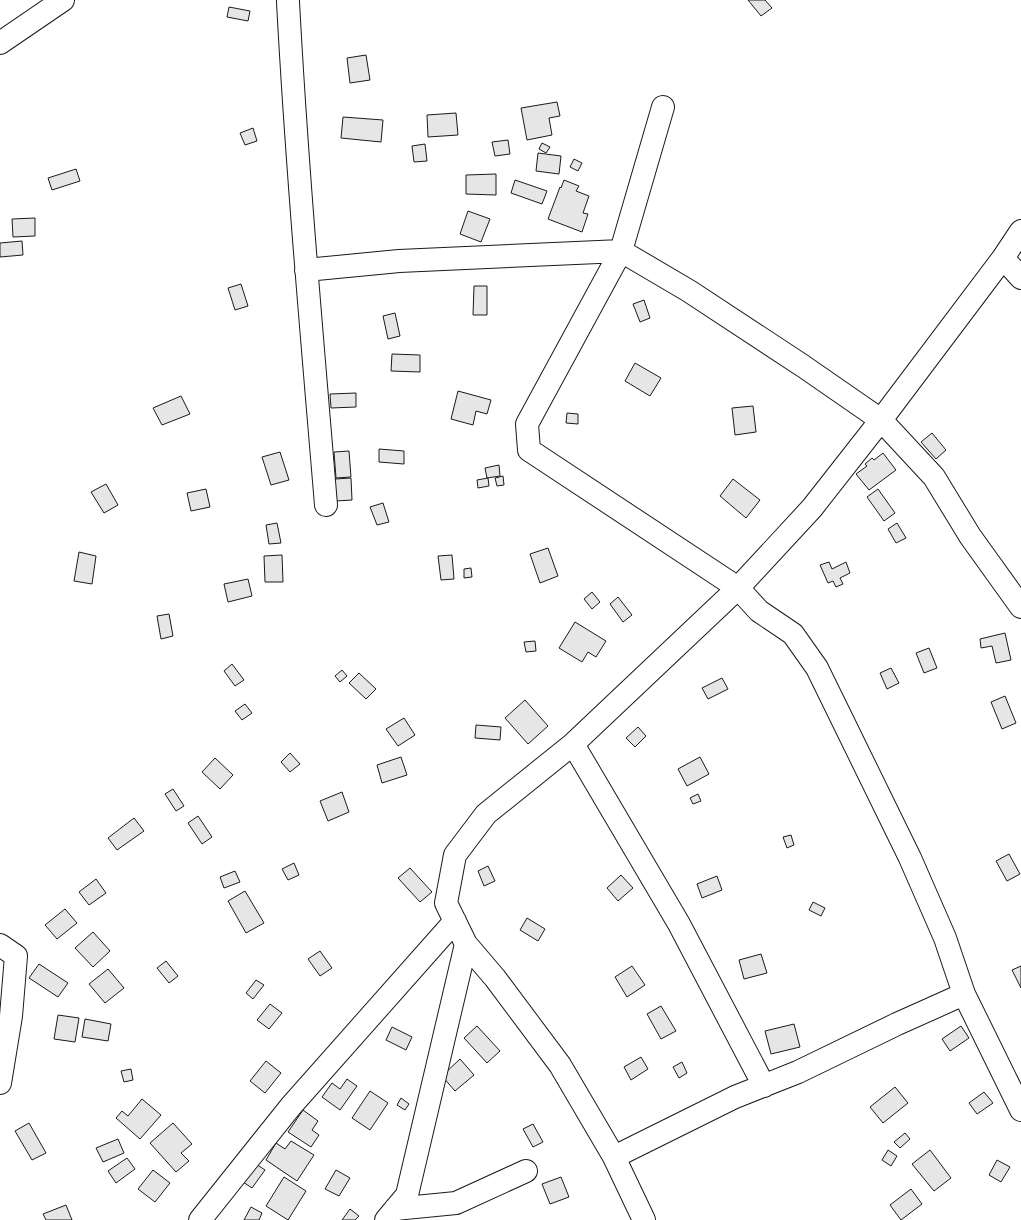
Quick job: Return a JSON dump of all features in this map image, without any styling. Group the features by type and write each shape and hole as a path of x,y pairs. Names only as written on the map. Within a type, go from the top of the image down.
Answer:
{"street":[{"path":"0,43 63,0"},
{"path":"288,2 292,81 306,270 326,505"},
{"path":"663,107 621,251 527,424 529,450 738,588 759,611 793,634 816,668 910,858 945,938 964,994 1021,1110"},
{"path":"644,1220 614,1157 560,1065 495,978 466,944 446,903 455,855 486,814 573,744 738,588 812,508 881,420 1003,258 1021,231"},
{"path":"306,270 399,261 621,251 689,291 803,366 881,420 934,477 970,536 1021,607"},
{"path":"1003,258 1021,278"},
{"path":"573,744 679,924 764,1086"},
{"path":"200,1220 291,1106 455,921"},
{"path":"390,1215 407,1195 466,944"},
{"path":"0,945 16,956 11,1016 0,1083"},
{"path":"614,1157 735,1097 764,1086 964,994"},
{"path":"390,1215 456,1203 526,1171"}],"building":[{"path":"748,0 765,0 772,8 761,16"},
{"path":"229,7 250,11 248,21 227,17"},
{"path":"366,55 370,80 350,83 347,58"},
{"path":"557,102 560,116 549,118 552,135 527,140 521,108"},
{"path":"456,113 458,135 428,137 427,115"},
{"path":"343,117 383,120 381,142 341,138"},
{"path":"253,128 257,141 245,145 240,133"},
{"path":"508,140 510,154 495,156 492,142"},
{"path":"542,143 550,147 546,153 539,149"},
{"path":"425,144 427,161 414,162 412,146"},
{"path":"538,153 561,156 559,174 536,171"},
{"path":"574,159 582,163 578,171 570,167"},
{"path":"76,169 80,181 52,190 48,178"},
{"path":"496,174 496,195 466,194 466,175"},
{"path":"515,180 547,191 542,204 511,193"},
{"path":"564,180 579,186 576,191 589,196 583,213 588,214 582,232 548,219"},
{"path":"468,211 490,219 481,242 460,234"},
{"path":"35,218 35,236 13,237 12,219"},
{"path":"22,241 23,255 0,257 0,243"},
{"path":"241,284 248,306 235,310 228,288"},
{"path":"474,286 487,286 487,315 473,315"},
{"path":"644,300 650,318 640,322 633,304"},
{"path":"395,313 400,336 388,339 383,316"},
{"path":"392,354 420,355 420,372 391,371"},
{"path":"635,363 661,378 650,396 625,381"},
{"path":"458,391 491,400 487,414 476,411 473,425 451,419"},
{"path":"356,393 356,407 331,408 330,394"},
{"path":"181,396 190,414 162,425 153,408"},
{"path":"753,406 756,432 735,435 732,408"},
{"path":"567,413 578,414 578,424 566,423"},
{"path":"932,433 946,450 936,459 921,442"},
{"path":"379,449 404,451 404,464 379,462"},
{"path":"349,451 351,477 336,478 334,452"},
{"path":"280,452 289,480 271,485 262,457"},
{"path":"883,453 896,470 869,490 856,474 867,466 865,464 872,458 874,460"},
{"path":"499,465 500,476 487,478 485,468"},
{"path":"503,476 504,485 497,486 495,478"},
{"path":"351,478 352,500 336,501 335,479"},
{"path":"488,478 489,486 478,488 477,480"},
{"path":"733,479 760,500 746,518 720,496"},
{"path":"106,484 118,505 104,513 91,492"},
{"path":"206,489 210,507 191,511 187,493"},
{"path":"878,489 895,513 884,521 867,497"},
{"path":"383,503 389,522 377,525 370,507"},
{"path":"277,523 281,543 269,544 266,525"},
{"path":"897,523 906,538 896,543 888,529"},
{"path":"548,548 558,576 540,583 530,554"},
{"path":"79,552 96,556 92,584 74,581"},
{"path":"282,555 283,582 265,582 264,556"},
{"path":"452,555 454,579 441,580 438,556"},
{"path":"829,562 832,569 846,562 850,573 840,578 843,584 836,587 833,581 828,583 820,565"},
{"path":"471,568 472,577 464,578 464,569"},
{"path":"248,579 252,596 228,602 224,584"},
{"path":"592,592 600,602 592,609 584,599"},
{"path":"618,597 632,615 623,622 610,604"},
{"path":"169,614 173,636 161,639 157,616"},
{"path":"575,622 606,641 596,657 588,652 582,662 559,648"},
{"path":"1005,633 1011,660 996,663 992,646 981,648 980,639"},
{"path":"535,641 536,651 526,652 524,642"},
{"path":"929,648 937,668 924,673 916,653"},
{"path":"232,664 244,680 235,686 224,671"},
{"path":"891,668 899,683 887,689 880,673"},
{"path":"342,670 347,676 340,682 335,676"},
{"path":"359,673 376,689 366,699 349,683"},
{"path":"722,678 728,689 708,699 702,688"},
{"path":"1005,696 1016,723 1002,729 991,702"},
{"path":"525,700 548,726 528,744 505,718"},
{"path":"245,704 252,713 242,720 235,711"},
{"path":"404,718 415,735 398,746 386,729"},
{"path":"476,725 501,727 500,740 475,738"},
{"path":"638,727 646,736 635,747 626,738"},
{"path":"290,753 300,764 290,772 281,762"},
{"path":"401,757 407,775 382,783 377,765"},
{"path":"700,757 709,774 687,786 678,769"},
{"path":"215,758 233,775 220,789 202,772"},
{"path":"173,789 184,806 176,811 165,794"},
{"path":"342,792 349,812 328,821 320,801"},
{"path":"698,794 701,801 693,804 690,798"},
{"path":"198,816 212,837 202,844 188,823"},
{"path":"134,818 144,831 117,850 108,838"},
{"path":"791,835 794,845 787,848 783,837"},
{"path":"1009,854 1020,874 1007,881 996,861"},
{"path":"294,863 299,875 288,880 282,869"},
{"path":"488,866 495,881 484,886 478,871"},
{"path":"410,868 432,892 420,902 398,878"},
{"path":"235,871 240,882 224,888 220,877"},
{"path":"621,875 633,888 618,901 607,888"},
{"path":"717,876 722,890 702,898 697,884"},
{"path":"96,879 106,893 89,905 79,892"},
{"path":"245,891 264,923 246,933 228,901"},
{"path":"813,902 825,908 821,916 809,910"},
{"path":"65,909 77,923 57,939 45,925"},
{"path":"527,918 545,929 538,941 520,930"},
{"path":"93,932 110,951 93,967 75,948"},
{"path":"320,951 332,968 320,976 308,959"},
{"path":"761,954 767,973 744,979 739,960"},
{"path":"166,961 178,976 169,983 157,968"},
{"path":"39,964 68,983 58,997 29,978"},
{"path":"632,966 645,985 627,997 615,977"},
{"path":"1021,966 1021,988 1012,970"},
{"path":"108,969 124,988 105,1003 89,984"},
{"path":"256,980 264,985 253,999 246,993"},
{"path":"270,1004 282,1013 269,1029 257,1020"},
{"path":"661,1006 676,1031 661,1039 647,1014"},
{"path":"58,1015 79,1018 75,1042 54,1039"},
{"path":"85,1019 111,1024 108,1041 82,1037"},
{"path":"794,1024 800,1047 771,1054 765,1031"},
{"path":"477,1026 500,1051 487,1063 464,1038"},
{"path":"961,1026 969,1038 950,1051 942,1039"},
{"path":"392,1027 412,1037 406,1050 386,1040"},
{"path":"641,1057 648,1069 631,1080 624,1067"},
{"path":"460,1059 474,1075 455,1091 442,1076"},
{"path":"266,1061 281,1073 265,1093 250,1081"},
{"path":"682,1062 687,1073 679,1078 673,1067"},
{"path":"131,1069 133,1080 124,1082 121,1071"},
{"path":"347,1079 357,1086 340,1110 322,1097 332,1083 340,1089"},
{"path":"895,1087 908,1103 883,1123 870,1107"},
{"path":"370,1091 388,1103 370,1130 352,1118"},
{"path":"984,1092 993,1103 977,1114 969,1103"},
{"path":"401,1098 409,1104 405,1110 397,1105"},
{"path":"142,1099 161,1115 140,1139 116,1118 122,1111 128,1116"},
{"path":"303,1110 318,1121 312,1130 319,1135 311,1147 288,1132"},
{"path":"29,1123 46,1153 32,1160 15,1131"},
{"path":"173,1123 192,1144 181,1153 189,1161 176,1172 150,1143"},
{"path":"533,1124 543,1142 533,1147 523,1129"},
{"path":"905,1133 910,1139 900,1148 894,1142"},
{"path":"118,1139 124,1153 103,1162 96,1148"},
{"path":"291,1141 314,1155 297,1181 266,1160 276,1143 285,1149"},
{"path":"888,1150 897,1156 891,1166 882,1160"},
{"path":"930,1150 951,1178 934,1191 912,1164"},
{"path":"127,1158 135,1169 116,1183 108,1171"},
{"path":"997,1160 1010,1167 1001,1182 989,1175"},
{"path":"253,1162 265,1170 252,1188 240,1180"},
{"path":"153,1170 170,1183 155,1202 138,1189"},
{"path":"336,1170 350,1178 339,1196 325,1189"},
{"path":"284,1177 306,1191 288,1220 266,1206"},
{"path":"561,1177 569,1197 550,1204 542,1184"},
{"path":"911,1189 922,1204 901,1220 890,1205"},
{"path":"66,1205 72,1220 46,1220 43,1214"},
{"path":"251,1207 262,1213 259,1220 244,1220"},
{"path":"350,1209 359,1216 355,1220 342,1220"}]}
